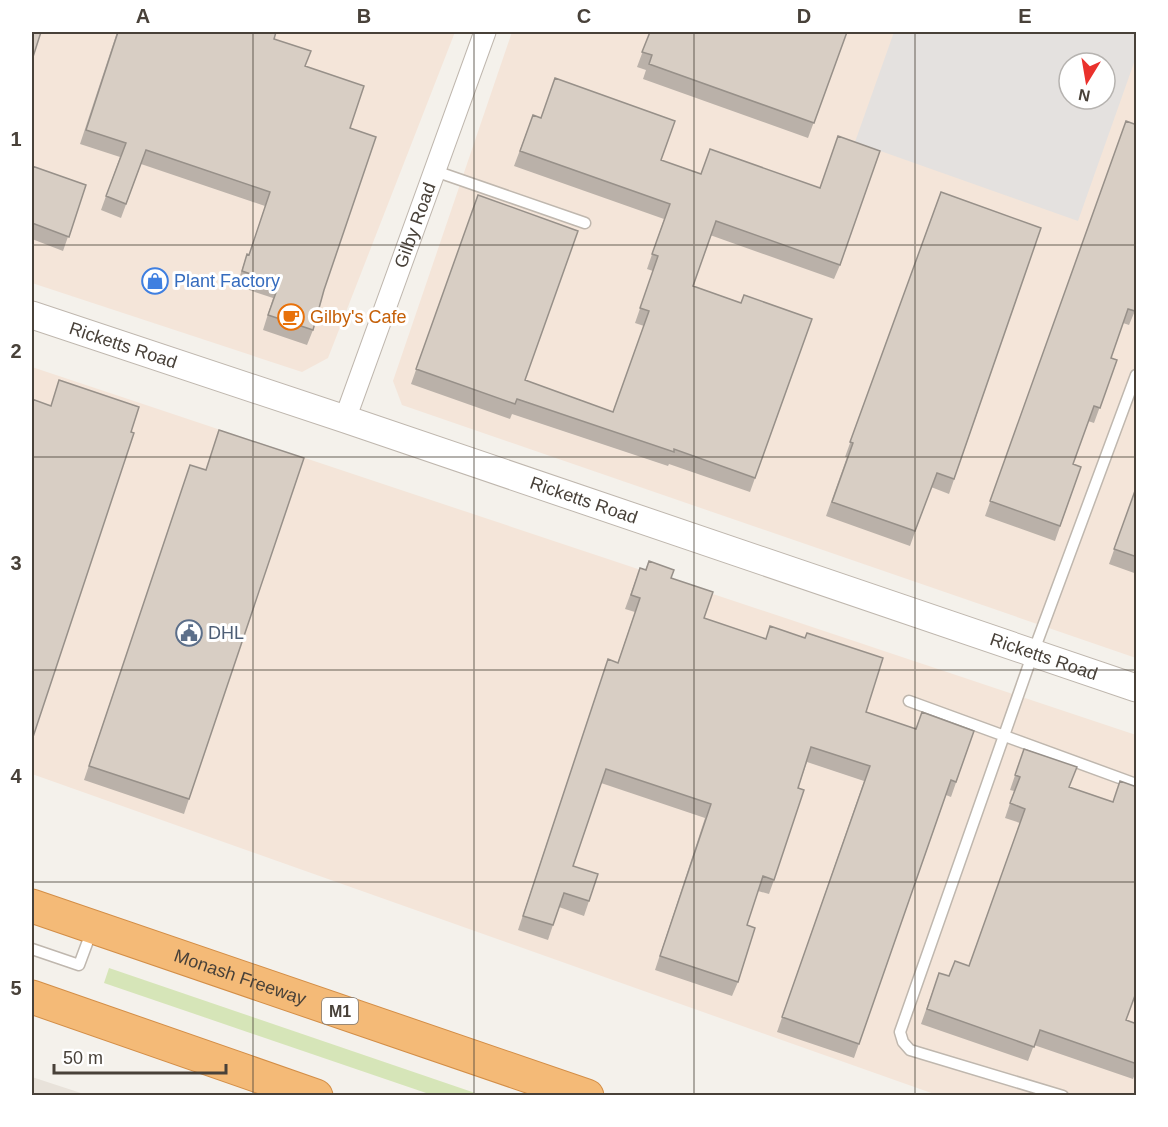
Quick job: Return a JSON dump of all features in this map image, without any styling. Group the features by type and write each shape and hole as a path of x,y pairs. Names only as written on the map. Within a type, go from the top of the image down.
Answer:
{"highway":[{"name":"Monash Freeway","path":"32,905 587,1095"},
{"path":"32,998 316,1095"},
{"path":"542,1080 609,1095"}],"street":[{"name":"Gilby Road","path":"345,419 485,32"},
{"name":"Ricketts Road","path":"32,315 1137,688"}],"lane":[{"path":"435,171 585,223"},
{"path":"1063,1095 910,1050 903,1042 900,1032 1033,653 1137,375"},
{"path":"909,700 1137,784"},
{"path":"32,949 79,965 93,927"}],"shaded area":[{"path":"32,32 455,32 328,358 302,372 32,283"},
{"path":"512,32 1136,32 1136,658 402,405 393,381"},
{"path":"894,32 1136,32 1136,57 1117,111 1117,51 1057,51 1057,111 1117,111 1078,221 855,142"},
{"path":"32,367 1136,735 1136,1095 937,1095 32,774"},
{"path":"32,1077 87,1095 32,1095"}],"green space":[{"path":"109,968 481,1095 432,1095 104,983"}],"building":[{"path":"32,32 41,32 32,60"},
{"path":"118,32 276,32 274,39 311,51 305,66 364,86 350,128 376,137 324,290 313,330 268,315 279,284 242,271 270,192 146,150 126,204 106,196 126,143 86,130"},
{"path":"650,32 847,32 814,123 649,64 652,55 642,52"},
{"path":"555,78 675,121 661,160 701,174 710,149 820,188 838,136 880,151 840,265 716,221 693,286 741,303 744,295 812,319 755,478 674,449 674,452 517,399 515,404 416,369 478,195 578,231 525,380 613,412 649,311 640,308 658,256 652,254 670,204 520,151 533,115 541,118"},
{"path":"1126,121 1137,125 1137,306 1135,311 1128,309 1111,358 1117,360 1100,408 1094,406 1073,464 1081,467 1060,526 990,501"},
{"path":"32,166 86,185 69,237 32,223"},
{"path":"941,192 1041,228 954,479 937,473 915,531 832,502 853,443 850,442"},
{"path":"59,380 139,407 131,432 134,433 32,737 32,399 51,406"},
{"name":"DHL","path":"219,430 304,458 189,799 89,766 190,465 206,470"},
{"path":"1137,488 1137,557 1114,549"},
{"path":"649,561 674,570 671,578 713,592 704,618 766,639 770,626 805,638 807,633 883,658 866,712 916,729 922,712 974,731 956,782 951,780 859,1044 782,1017 870,766 811,747 798,788 804,790 774,880 763,876 747,925 755,928 738,982 660,956 711,804 606,769 573,866 598,874 589,901 564,893 553,925 523,916 608,659 618,663 640,598 631,595 640,568 646,570"},
{"path":"1024,749 1077,767 1069,787 1113,802 1120,781 1137,787 1137,990 1126,1020 1137,1024 1137,1064 1040,1030 1034,1047 927,1009 939,973 949,976 955,961 969,966 1025,809 1010,803 1020,777 1015,775"}],"place":[{"name":"Plant Factory","path":"155,281"},
{"name":"Gilby's Cafe","path":"291,317"},
{"name":"DHL","path":"189,633"}]}
